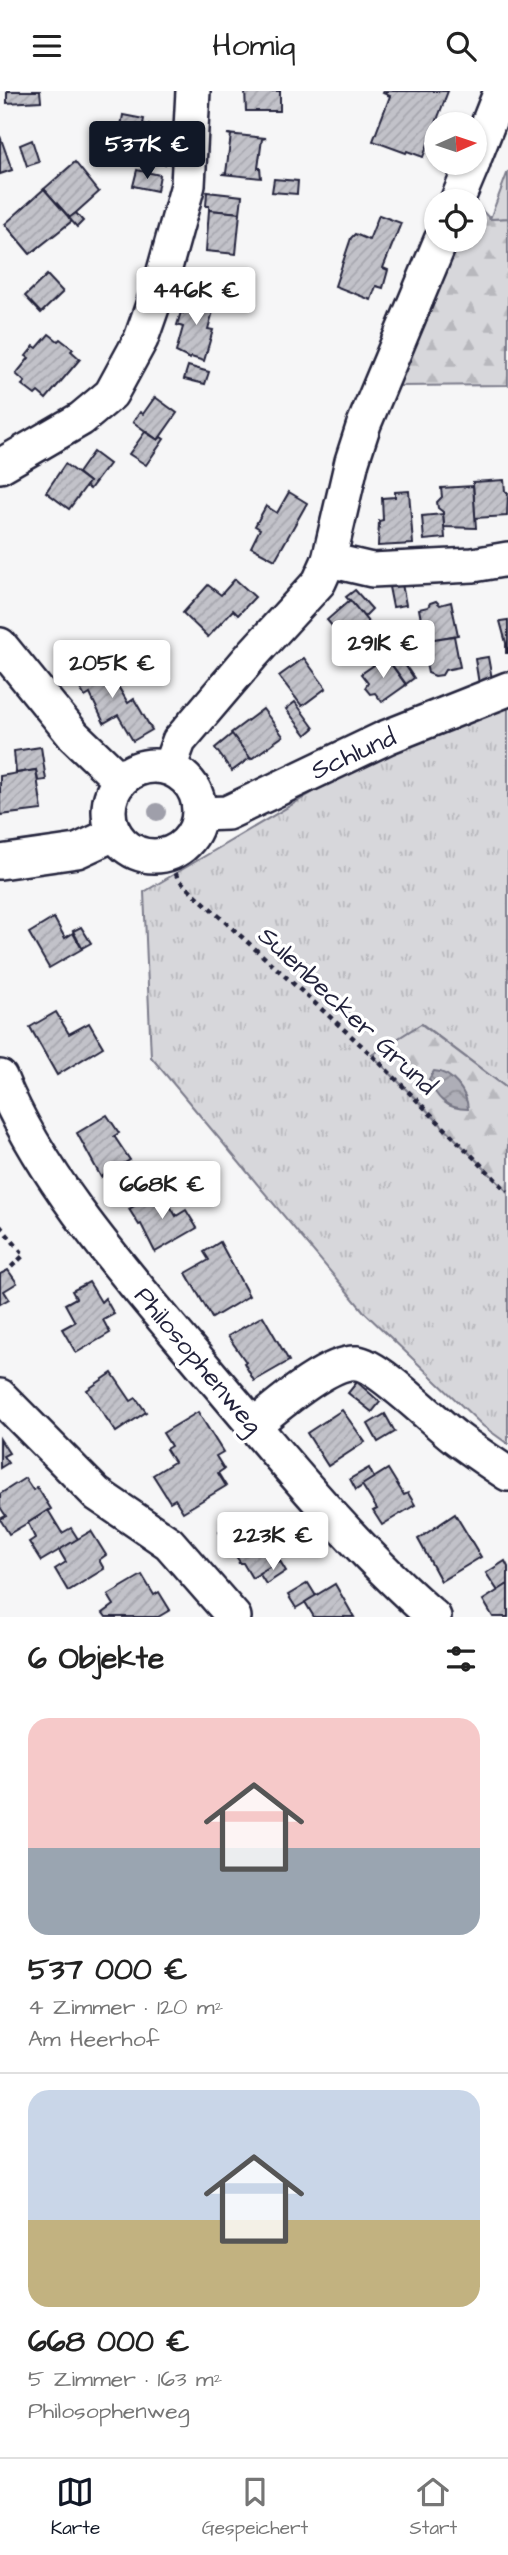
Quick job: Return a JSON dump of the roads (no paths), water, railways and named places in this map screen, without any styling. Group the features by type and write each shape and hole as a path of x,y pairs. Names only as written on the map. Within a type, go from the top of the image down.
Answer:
{"street":[{"path":"0,466 81,419 111,394 141,339 161,282 188,185 193,91"},
{"path":"487,127 502,91"},
{"path":"169,768 179,741 318,582 329,560 352,461 364,424 436,252"},
{"path":"329,560 372,570 473,565 508,559"},
{"path":"0,645 74,736 120,781"},
{"name":"Schlund","path":"200,814 227,813 387,737 508,689"},
{"path":"151,765 169,768 186,778 197,795 200,814 193,835 177,851 160,857 142,855 126,848 114,834 108,816 111,797 120,781 134,770 151,765"},
{"path":"0,862 77,851 114,834"},
{"name":"Philosophenweg","path":"0,1077 11,1106 69,1200 158,1313 362,1550 434,1617"},
{"path":"253,1426 311,1381 342,1365 359,1362 378,1373 454,1436 508,1474"},
{"path":"0,1396 97,1494 169,1543 234,1617"}],"water":[{"path":"434,1071 447,1075 457,1084 465,1096 468,1109 448,1105 439,1097 429,1079"}]}
